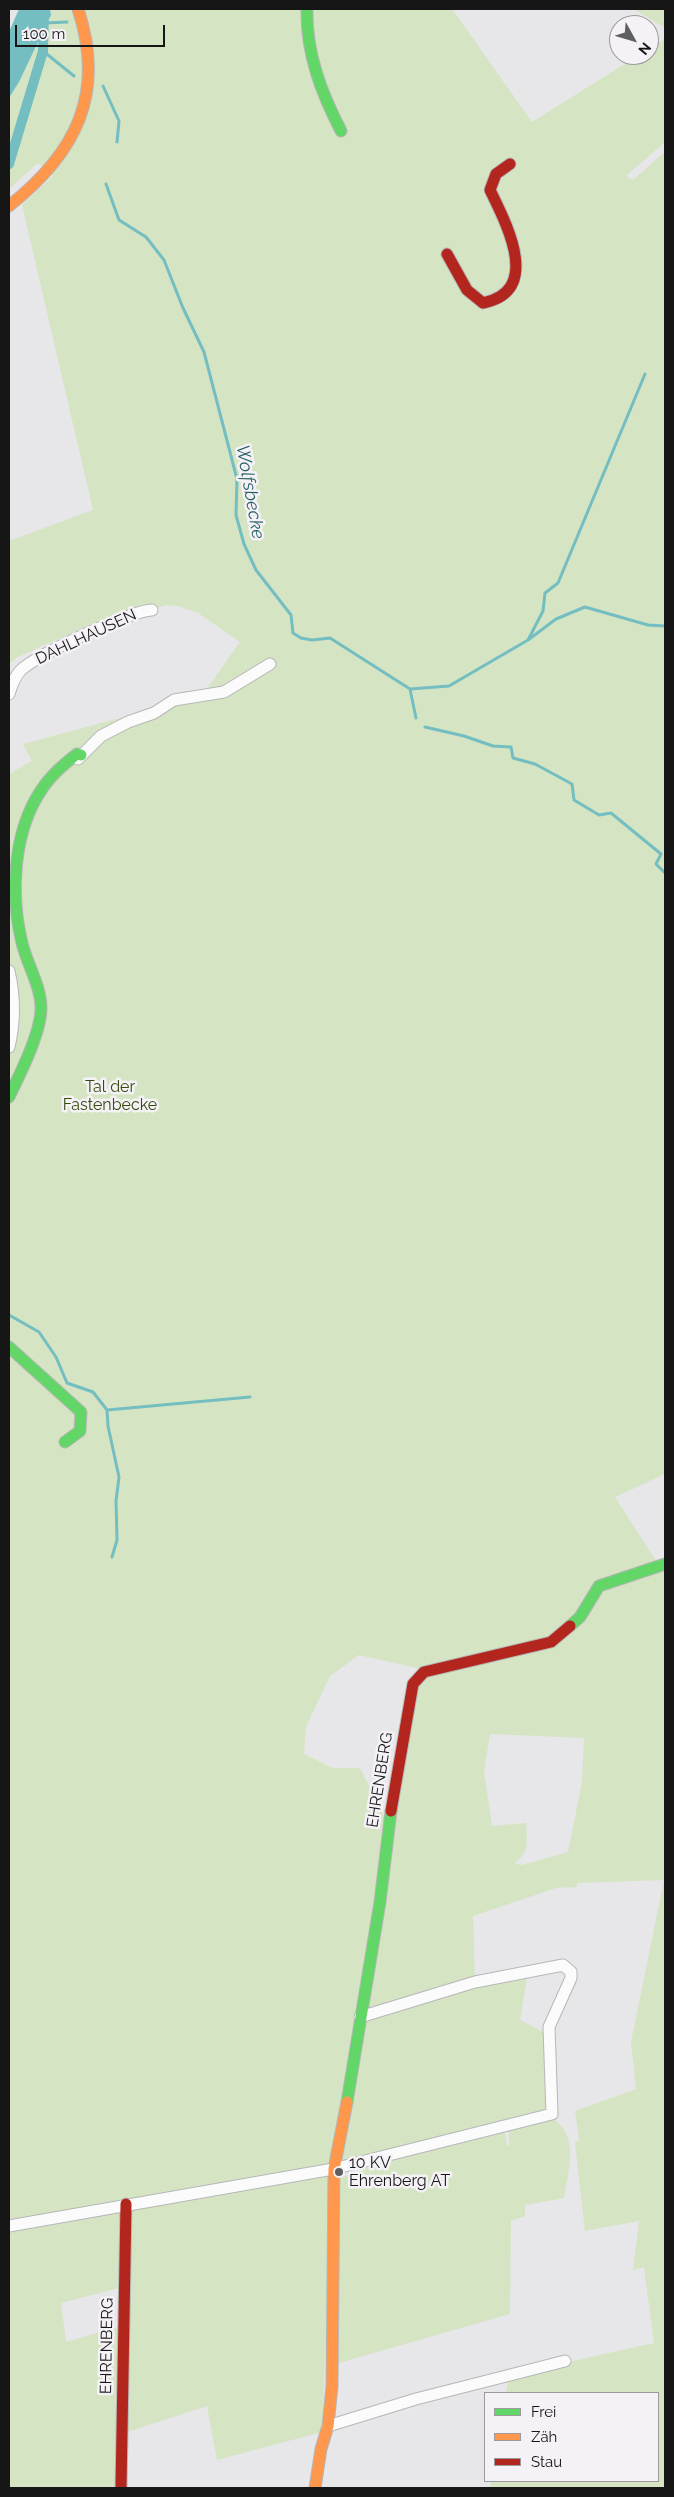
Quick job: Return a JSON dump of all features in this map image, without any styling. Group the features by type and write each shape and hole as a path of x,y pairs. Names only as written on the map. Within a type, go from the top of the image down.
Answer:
{"street":[{"path":"9,206 27,194 54,166 65,149 79,116 88,89 90,61 88,38 78,9"},
{"path":"307,9 307,42 328,106 341,130"},
{"path":"447,254 467,290 483,303 494,301 513,285 517,276 517,265 498,206 490,190 496,174 510,164"},
{"name":"DAHLHAUSEN","path":"9,694 14,679 33,661 105,626 144,610 152,610"},
{"path":"9,1098 26,1057 41,1009 21,934 16,873 20,844 38,794 52,776 77,754 80,757 101,736 128,722 154,713 174,700 224,692 270,664"},
{"path":"9,971 14,993 9,1047"},
{"path":"9,1347 41,1378 81,1412 81,1430 79,1434 65,1442"},
{"name":"EHRENBERG","path":"315,2488 320,2449 328,2426 332,2386 334,2169 354,2064 360,2017 380,1902 390,1815 413,1684 424,1672 551,1642 580,1617 599,1586 665,1564"},
{"path":"9,2226 334,2169 552,2114 550,2027 571,1978 571,1972 563,1965 475,1982 360,2017"},
{"name":"EHRENBERG","path":"121,2488 126,2204"},
{"path":"328,2426 416,2399 565,2361"}],"green space":[{"name":"Tal der Fastenbecke","path":"50,9 452,9 532,122 623,65 659,65 659,43 665,39 665,142 626,176 633,180 665,152 665,1474 615,1497 660,1567 665,1565 665,2488 490,2488 491,2482 659,2482 659,2392 506,2392 509,2375 654,2343 644,2267 633,2270 639,2221 585,2231 575,2143 579,2140 575,2111 636,2089 631,2042 664,1880 577,1883 577,1887 556,1888 473,1916 475,1984 358,2021 333,2170 322,2432 217,2460 207,2406 127,2432 125,2488 9,2488 9,774 32,761 23,744 202,696 240,642 198,613 178,606 167,605 118,618 116,613 18,657 9,664 9,541 93,510 22,205 53,176 38,163 9,189 9,98 19,82 51,15","holes":["359,1655 426,1670 414,1693 385,1818 360,1768 333,1768 304,1754 306,1727 330,1676","490,1734 584,1738 582,1782 568,1852 522,1865 514,1863 525,1851 527,1840 526,1823 492,1826 484,1772","127,2286 125,2325 66,2342 61,2303"]},
{"path":"634,9 665,9 665,28 659,24 659,15 644,15"},
{"path":"527,1977 520,2020 545,2033 550,2112 503,2123 507,2146 509,2145 509,2127 554,2119 567,2136 570,2156 564,2198 525,2205 525,2216 511,2221 510,2314 335,2364 335,2180 359,2171 359,2164 339,2163 367,2021 475,1985"}],"water":[{"path":"19,9 50,9 51,15 19,82 9,98 9,32"}],"waterway":[{"path":"9,164 43,51 44,9"},
{"path":"44,23 67,22"},
{"path":"43,51 74,76"},
{"path":"103,86 119,121 117,142"},
{"name":"Wolfsbecke","path":"106,184 119,220 146,237 164,260 183,308 204,352 237,479 236,515 244,544 256,570 291,615 293,633 301,638 312,640 330,638 410,689 416,718"},
{"path":"528,640 543,611 545,593 558,583 645,374"},
{"path":"410,689 449,686 528,640 556,619 585,607 648,625 665,626"},
{"name":"Wolfsbecke","path":"425,727 464,736 493,746 511,747 513,758 535,764 572,784 574,800 599,815 611,813 661,854 656,864 665,873"},
{"path":"9,1315 39,1332 56,1357 67,1383 93,1392 107,1410 250,1397"},
{"path":"107,1410 108,1426 119,1477 116,1501 117,1540 112,1557"}],"traffic: fast":[{"path":"307,9 309,41 316,72 327,102 341,131"},
{"path":"9,1097 34,1041 41,1008 39,992 24,951 18,924 15,884 20,843 32,806 42,789 49,779 63,766 77,754 81,755"},
{"path":"9,1347 81,1412 80,1431 65,1442"},
{"path":"570,1626 580,1617 599,1586 665,1564"},
{"path":"347,2102 380,1902 391,1811"}],"traffic: slow":[{"path":"9,206 52,165 68,143 79,120 86,95 88,68 86,40 78,9"},
{"path":"315,2488 321,2449 328,2426 332,2386 334,2169 347,2102"}],"traffic: jam":[{"path":"447,254 467,290 483,303 501,296 511,285 516,271 515,255 511,238 490,190 496,174 510,164"},
{"path":"391,1811 413,1684 424,1672 551,1642 570,1626"},
{"path":"121,2488 126,2204"}],"place":[{"name":"10 KV Ehrenberg AT","path":"339,2172"}]}
